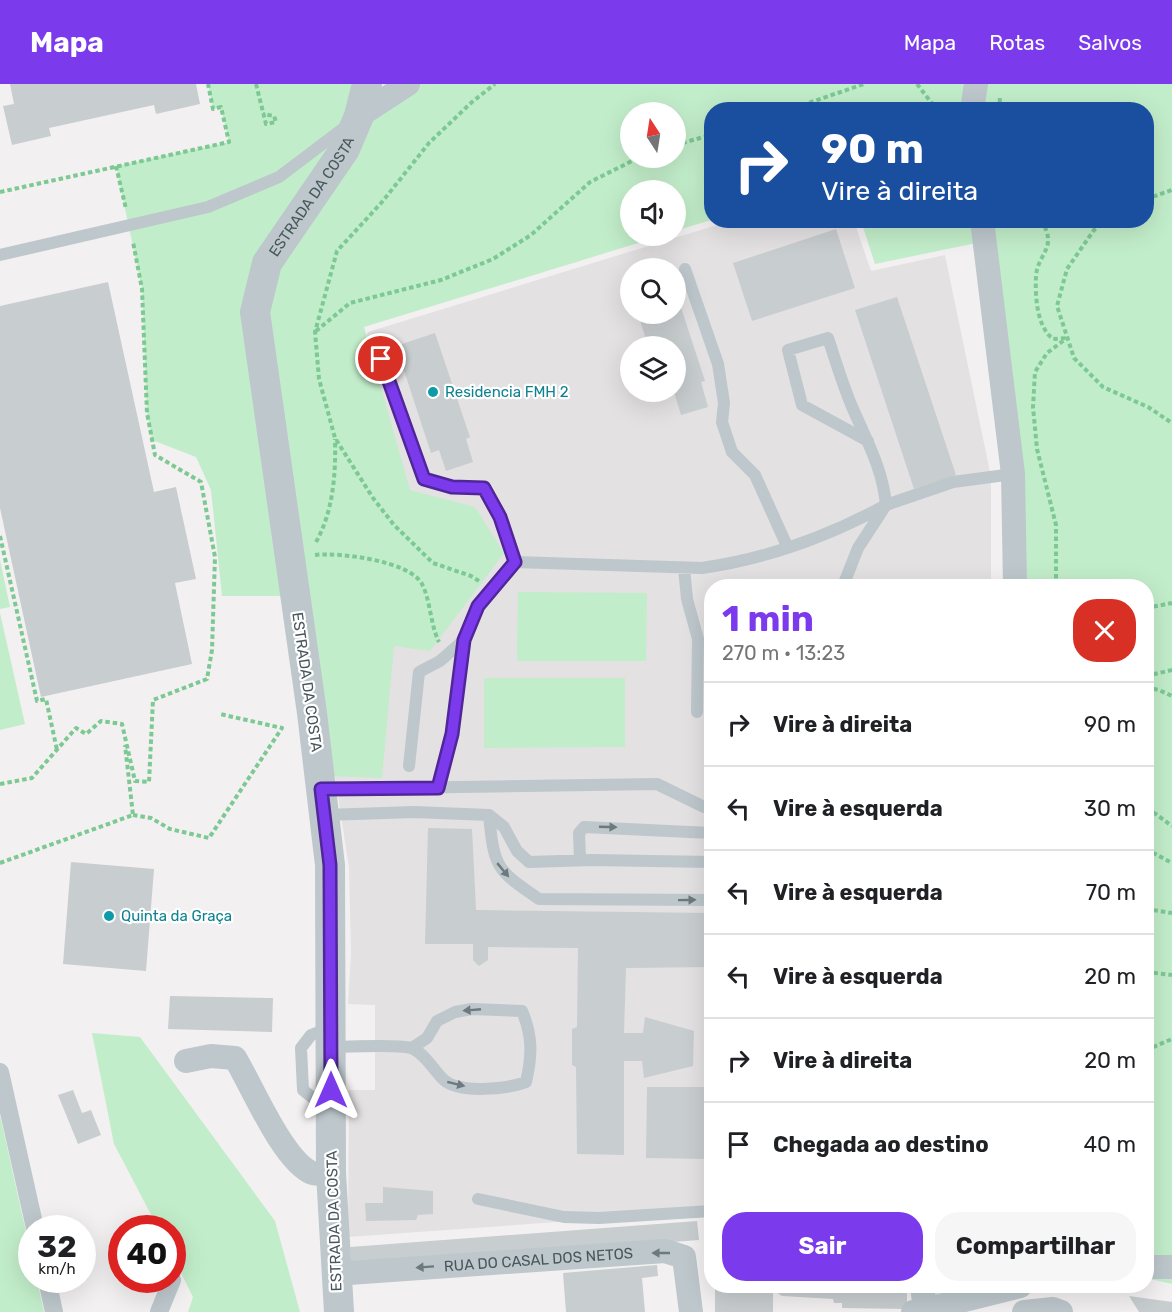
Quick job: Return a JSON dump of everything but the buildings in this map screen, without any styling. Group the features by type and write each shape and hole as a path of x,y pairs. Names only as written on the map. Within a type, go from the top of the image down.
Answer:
{"street":[{"name":"ESTRADA DA COSTA","path":"339,1312 335,1274 331,1173 330,865 255,312 267,263 345,148 359,116 368,84"},
{"path":"359,116 408,84"},
{"path":"973,102 976,84"},
{"path":"983,228 1002,405 1013,474 1015,579"},
{"path":"186,1061 211,1056 235,1058 274,1130 296,1160 313,1173 331,1173"},
{"path":"0,1072 32,1215"},
{"name":"RUA DO CASAL DOS NETOS","path":"335,1274 665,1251 684,1257 691,1312"},
{"path":"1154,1267 1172,1267"},
{"path":"49,1293 54,1312"},
{"path":"159,1312 167,1293"},
{"path":"921,1293 919,1311 992,1293"},
{"path":"1024,1312 1053,1309 1061,1312"}],"lane":[{"path":"0,255 208,207 279,177 359,116"},
{"path":"686,272 718,364 724,403 722,422 732,453 755,475 787,546"},
{"path":"846,579 858,548 886,505 884,483 868,441 852,407 828,338 788,350 802,405 868,441"},
{"path":"381,359 424,479 452,487 484,488 500,517 515,562"},
{"path":"515,562 684,568 722,565 764,556 837,530 886,505 953,482 1013,474"},
{"path":"438,788 452,734 464,640 478,606 515,562"},
{"path":"684,568 687,599 698,639 697,712"},
{"path":"409,766 419,672 446,656 464,640"},
{"path":"323,802 438,788 657,784 704,807"},
{"path":"323,802 414,812 489,815 504,827 517,851 529,862 579,860 704,862"},
{"path":"489,815 498,866 516,884 539,899 704,900"},
{"path":"579,860 579,833 584,827 704,833"},
{"path":"331,1037 412,1048 423,1056 447,1083 484,1089 513,1087 526,1082 532,1057 530,1030 522,1011 508,1009 455,1012 437,1021 427,1038 412,1048"},
{"path":"478,1199 564,1217 599,1218 704,1211"}],"path":[{"path":"0,192 229,142 221,107 213,109 208,84"},
{"path":"256,84 263,114"},
{"path":"811,102 864,84"},
{"path":"916,84 931,102"},
{"path":"686,142 704,137"},
{"path":"116,166 142,289 147,413 155,455 201,482 215,557 212,650 207,679 153,700 149,782 135,780 122,724"},
{"path":"315,332 350,303 441,280 493,259 531,235 590,182 620,167"},
{"path":"1154,196 1172,190"},
{"path":"1045,228 1048,250 1040,261 1036,277 1041,324 1045,333 1053,339 1067,338"},
{"path":"1097,228 1067,269 1057,306 1074,358 1103,387 1148,407 1172,423"},
{"path":"1056,579 1056,525 1037,449 1033,407 1035,372 1047,353 1067,338"},
{"path":"335,438 330,501 324,527 308,555 330,553 361,557 414,574 422,585 436,636 446,656"},
{"path":"0,536 37,701 45,699 57,751"},
{"path":"1154,606 1172,603"},
{"path":"1154,674 1172,670"},
{"path":"1154,690 1172,696"},
{"path":"0,863 133,815 152,818 170,829 209,838 282,728 220,714"},
{"path":"0,784 32,778 76,728 86,734 101,721 122,724"},
{"path":"122,724 133,815"},
{"path":"1154,813 1172,826"},
{"path":"1154,853 1172,863"},
{"path":"1154,910 1172,913"},
{"path":"1154,973 1172,975"},
{"path":"1154,1047 1172,1040"}],"shaded area":[{"path":"707,228 856,228 871,271 945,255 991,477 991,579 704,579 704,1212 348,1237 349,1090 375,1090 375,1005 348,1004 351,954 349,868 335,776 303,516 368,332 648,246 686,246 686,234"}],"green space":[{"path":"208,84 367,84 360,115 408,84 1172,84 1172,1284 1154,1280 1154,579 1024,579 986,241 875,264 863,228 1154,228 1154,102 704,102 704,222 686,228 686,180 620,180 620,246 628,246 364,327 410,490 475,507 504,553 430,651 394,646 382,778 329,776 308,596 222,596 211,490 196,457 152,440 147,413 142,289 116,166 229,142 221,108 213,109"},
{"path":"0,560 10,607 0,609"},
{"path":"518,592 647,593 646,661 517,661"},
{"path":"0,613 25,724 0,730"},
{"path":"484,678 625,678 625,747 484,748"},
{"path":"92,1033 140,1037 275,1221 300,1312 188,1312 193,1297 186,1283 186,1215 151,1215 114,1144"},
{"path":"0,1115 22,1215 18,1215 18,1293 40,1293 44,1312 0,1312"},
{"path":"926,1293 947,1293 926,1298"}],"place":[{"name":"Residencia FMH 2","path":"433,392"},
{"name":"Quinta da Graça","path":"109,916"}],"route":[{"path":"331,1090 330,865 321,789 438,788 452,734 464,640 478,606 515,562 500,517 484,488 452,487 424,479 381,359"}]}
